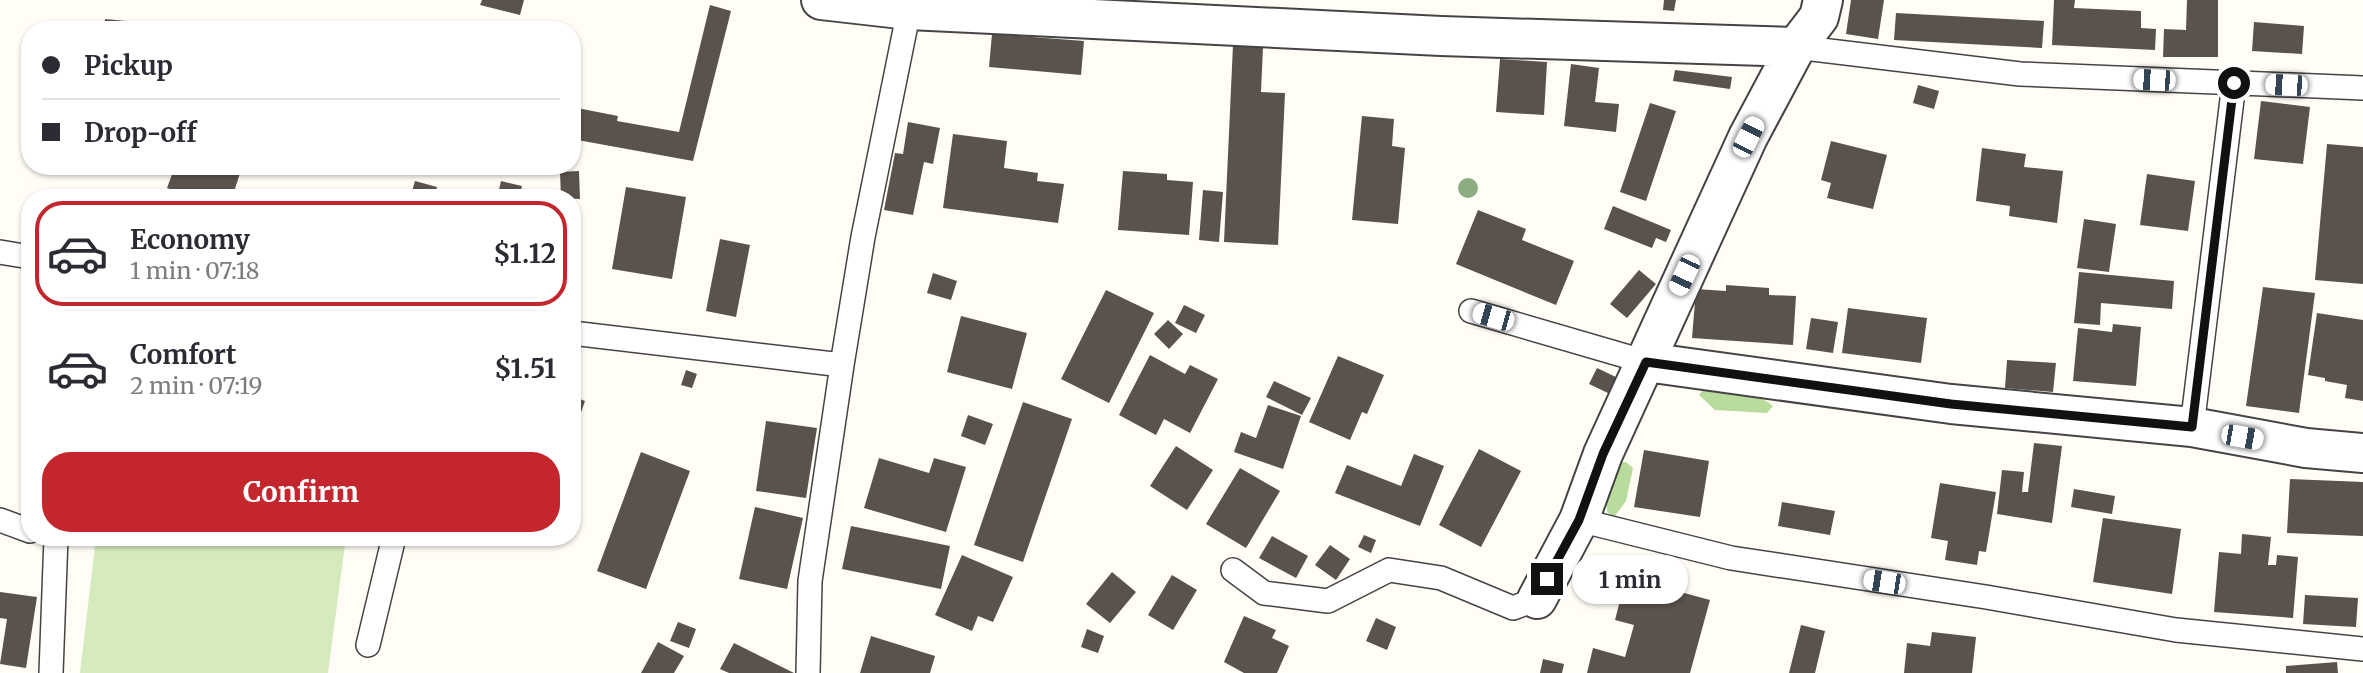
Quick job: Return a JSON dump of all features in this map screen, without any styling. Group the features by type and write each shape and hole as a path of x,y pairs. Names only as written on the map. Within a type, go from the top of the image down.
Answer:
{"street":[{"path":"821,0 909,10 1441,36 1796,47"},
{"path":"1537,599 1579,520 1603,454 1748,137 1796,47 1819,17 1823,0"},
{"path":"1646,362 1951,404 2192,427 2306,448 2363,453"}],"lane":[{"path":"808,673 810,581 842,365 863,237 909,10"},
{"path":"1796,47 2020,74 2363,88"},
{"path":"2192,427 2234,83"},
{"path":"0,252 21,256"},
{"path":"1471,311 1646,362"},
{"path":"581,334 842,365"},
{"path":"0,520 21,528"},
{"path":"1579,520 1731,558 1986,597 2176,630 2363,649"},
{"path":"51,673 53,546"},
{"path":"368,645 392,546"},
{"path":"1233,570 1264,593 1328,601 1389,570 1441,578 1513,608 1537,599"}],"green space":[{"path":"1717,387 1754,395 1773,406 1767,413 1715,410 1699,395 1703,390"},
{"path":"1620,462 1626,462 1633,468 1626,501 1614,517 1607,512 1607,497"},
{"path":"95,546 345,546 328,673 80,673"}],"building":[{"path":"482,0 524,0 520,15 480,5"},
{"path":"1664,0 1676,0 1674,11 1663,10"},
{"path":"1851,0 1884,0 1878,39 1846,34"},
{"path":"2054,0 2075,0 2074,8 2141,11 2141,28 2156,29 2155,50 2052,45"},
{"path":"2187,0 2218,0 2218,57 2163,57 2164,29 2186,30"},
{"path":"710,5 731,11 693,161 581,141 581,109 618,116 617,121 679,132"},
{"path":"1896,13 2044,21 2042,48 1894,40"},
{"path":"2254,22 2304,26 2302,54 2252,51"},
{"path":"992,34 1084,41 1081,75 989,67"},
{"path":"1233,45 1263,47 1261,92 1285,93 1278,245 1224,242"},
{"path":"1500,59 1547,62 1544,115 1496,112"},
{"path":"1571,64 1599,68 1595,102 1619,104 1616,132 1564,126"},
{"path":"1675,70 1732,77 1730,89 1673,81"},
{"path":"1918,85 1939,91 1934,109 1913,103"},
{"path":"2261,101 2310,107 2303,164 2254,159"},
{"path":"1650,103 1676,111 1646,201 1620,192"},
{"path":"1362,116 1394,119 1392,146 1405,148 1398,224 1352,220"},
{"path":"908,122 940,128 933,164 924,162 913,215 884,210 895,153 903,154"},
{"path":"953,134 1007,141 1004,168 1038,173 1037,181 1064,184 1058,223 943,208"},
{"path":"1831,141 1887,155 1873,209 1827,198 1831,183 1821,180"},
{"path":"2327,144 2363,147 2363,284 2315,280"},
{"path":"1982,148 2026,154 2024,167 2063,171 2057,223 2009,216 2010,206 1976,201"},
{"path":"1123,171 1167,174 1167,180 1193,182 1189,235 1118,230"},
{"path":"2147,174 2195,181 2188,231 2140,225"},
{"path":"172,175 239,175 235,189 167,188"},
{"path":"560,175 579,175 580,189 561,189"},
{"path":"415,181 437,187 436,189 413,189"},
{"path":"501,181 522,186 521,189 499,189"},
{"path":"626,187 686,197 672,279 612,269"},
{"path":"1203,190 1223,192 1219,242 1199,240"},
{"path":"1613,206 1671,230 1666,242 1656,238 1652,248 1604,229"},
{"path":"1478,210 1526,229 1522,240 1574,261 1556,305 1456,264"},
{"path":"2084,219 2116,224 2109,272 2077,268"},
{"path":"720,239 750,245 736,317 706,311"},
{"path":"1639,270 1656,284 1627,318 1610,304"},
{"path":"2079,272 2174,281 2172,309 2101,303 2100,325 2074,323"},
{"path":"933,273 957,281 951,300 927,293"},
{"path":"1726,285 1769,288 1769,295 1796,296 1793,345 1692,338 1696,289 1726,291"},
{"path":"2263,287 2315,293 2299,413 2246,406"},
{"path":"1106,290 1154,313 1109,403 1061,379"},
{"path":"1184,305 1205,315 1196,333 1175,323"},
{"path":"1848,308 1927,318 1921,363 1842,353"},
{"path":"2317,313 2363,320 2363,401 2345,398 2347,385 2308,375"},
{"path":"961,316 1027,333 1012,389 947,372"},
{"path":"1811,318 1838,322 1833,353 1806,349"},
{"path":"1168,320 1183,334 1169,349 1154,334"},
{"path":"2113,324 2141,327 2136,386 2073,381 2078,328 2112,332"},
{"path":"1150,355 1185,374 1190,365 1218,379 1190,433 1164,419 1156,435 1119,415"},
{"path":"1338,356 1384,375 1367,414 1362,412 1350,440 1309,422"},
{"path":"2007,360 2056,363 2053,392 2005,388"},
{"path":"1597,368 1618,378 1610,394 1589,384"},
{"path":"686,370 697,374 692,388 681,385"},
{"path":"1274,381 1311,398 1302,415 1266,397"},
{"path":"1023,402 1072,419 1023,562 974,545"},
{"path":"1268,405 1301,416 1283,469 1234,452 1241,432 1256,438"},
{"path":"968,415 993,424 985,445 961,436"},
{"path":"766,421 817,428 806,498 756,491"},
{"path":"2034,443 2062,446 2052,523 1997,514 2002,470 2024,472 2022,492 2028,492"},
{"path":"1176,446 1213,470 1187,510 1150,486"},
{"path":"1479,449 1521,471 1481,547 1439,525"},
{"path":"1644,450 1709,461 1700,517 1634,507"},
{"path":"641,452 690,471 646,589 597,571"},
{"path":"1414,454 1444,466 1420,526 1335,493 1347,465 1401,486"},
{"path":"879,458 929,473 934,458 966,467 946,532 864,508"},
{"path":"1240,468 1280,491 1246,548 1206,524"},
{"path":"2290,479 2363,482 2363,536 2287,533"},
{"path":"1940,483 1996,492 1986,552 1979,551 1977,565 1945,560 1948,541 1931,538"},
{"path":"2074,489 2115,496 2112,514 2071,507"},
{"path":"1782,502 1835,511 1830,535 1778,526"},
{"path":"755,507 803,518 787,589 739,579"},
{"path":"2103,518 2181,529 2172,594 2093,582"},
{"path":"851,526 950,546 941,589 842,569"},
{"path":"2242,534 2271,537 2268,565 2276,565 2277,555 2298,557 2293,618 2214,612 2219,552 2241,554"},
{"path":"1364,535 1376,540 1371,553 1358,547"},
{"path":"1272,536 1308,556 1296,578 1259,558"},
{"path":"1330,545 1350,559 1336,580 1315,565"},
{"path":"962,555 1013,577 993,622 978,616 972,631 935,615"},
{"path":"1112,572 1136,592 1110,623 1086,604"},
{"path":"1627,573 1668,584 1666,588 1710,600 1690,673 1587,673 1593,648 1625,657 1634,625 1615,620"},
{"path":"1172,575 1197,590 1173,630 1148,615"},
{"path":"0,592 37,597 26,668 0,664 7,619 0,618"},
{"path":"2305,595 2358,598 2356,627 2303,624"},
{"path":"1244,616 1276,630 1272,638 1289,646 1277,673 1244,673 1224,662"},
{"path":"1376,618 1396,627 1387,650 1366,641"},
{"path":"678,622 696,629 689,648 670,641"},
{"path":"1801,625 1825,631 1815,673 1789,673"},
{"path":"1087,629 1104,636 1098,653 1081,647"},
{"path":"1932,632 1976,637 1972,673 1904,673 1907,643 1930,646"},
{"path":"871,636 935,656 930,673 860,673"},
{"path":"658,642 684,656 674,673 641,673"},
{"path":"734,643 794,673 729,673 720,669"},
{"path":"1543,659 1564,664 1562,673 1540,673"},
{"path":"2337,662 2338,673 2286,673 2286,666"}],"route":[{"path":"1547,579 1579,520 1603,454 1646,362 1951,404 2192,427 2234,83"}]}
